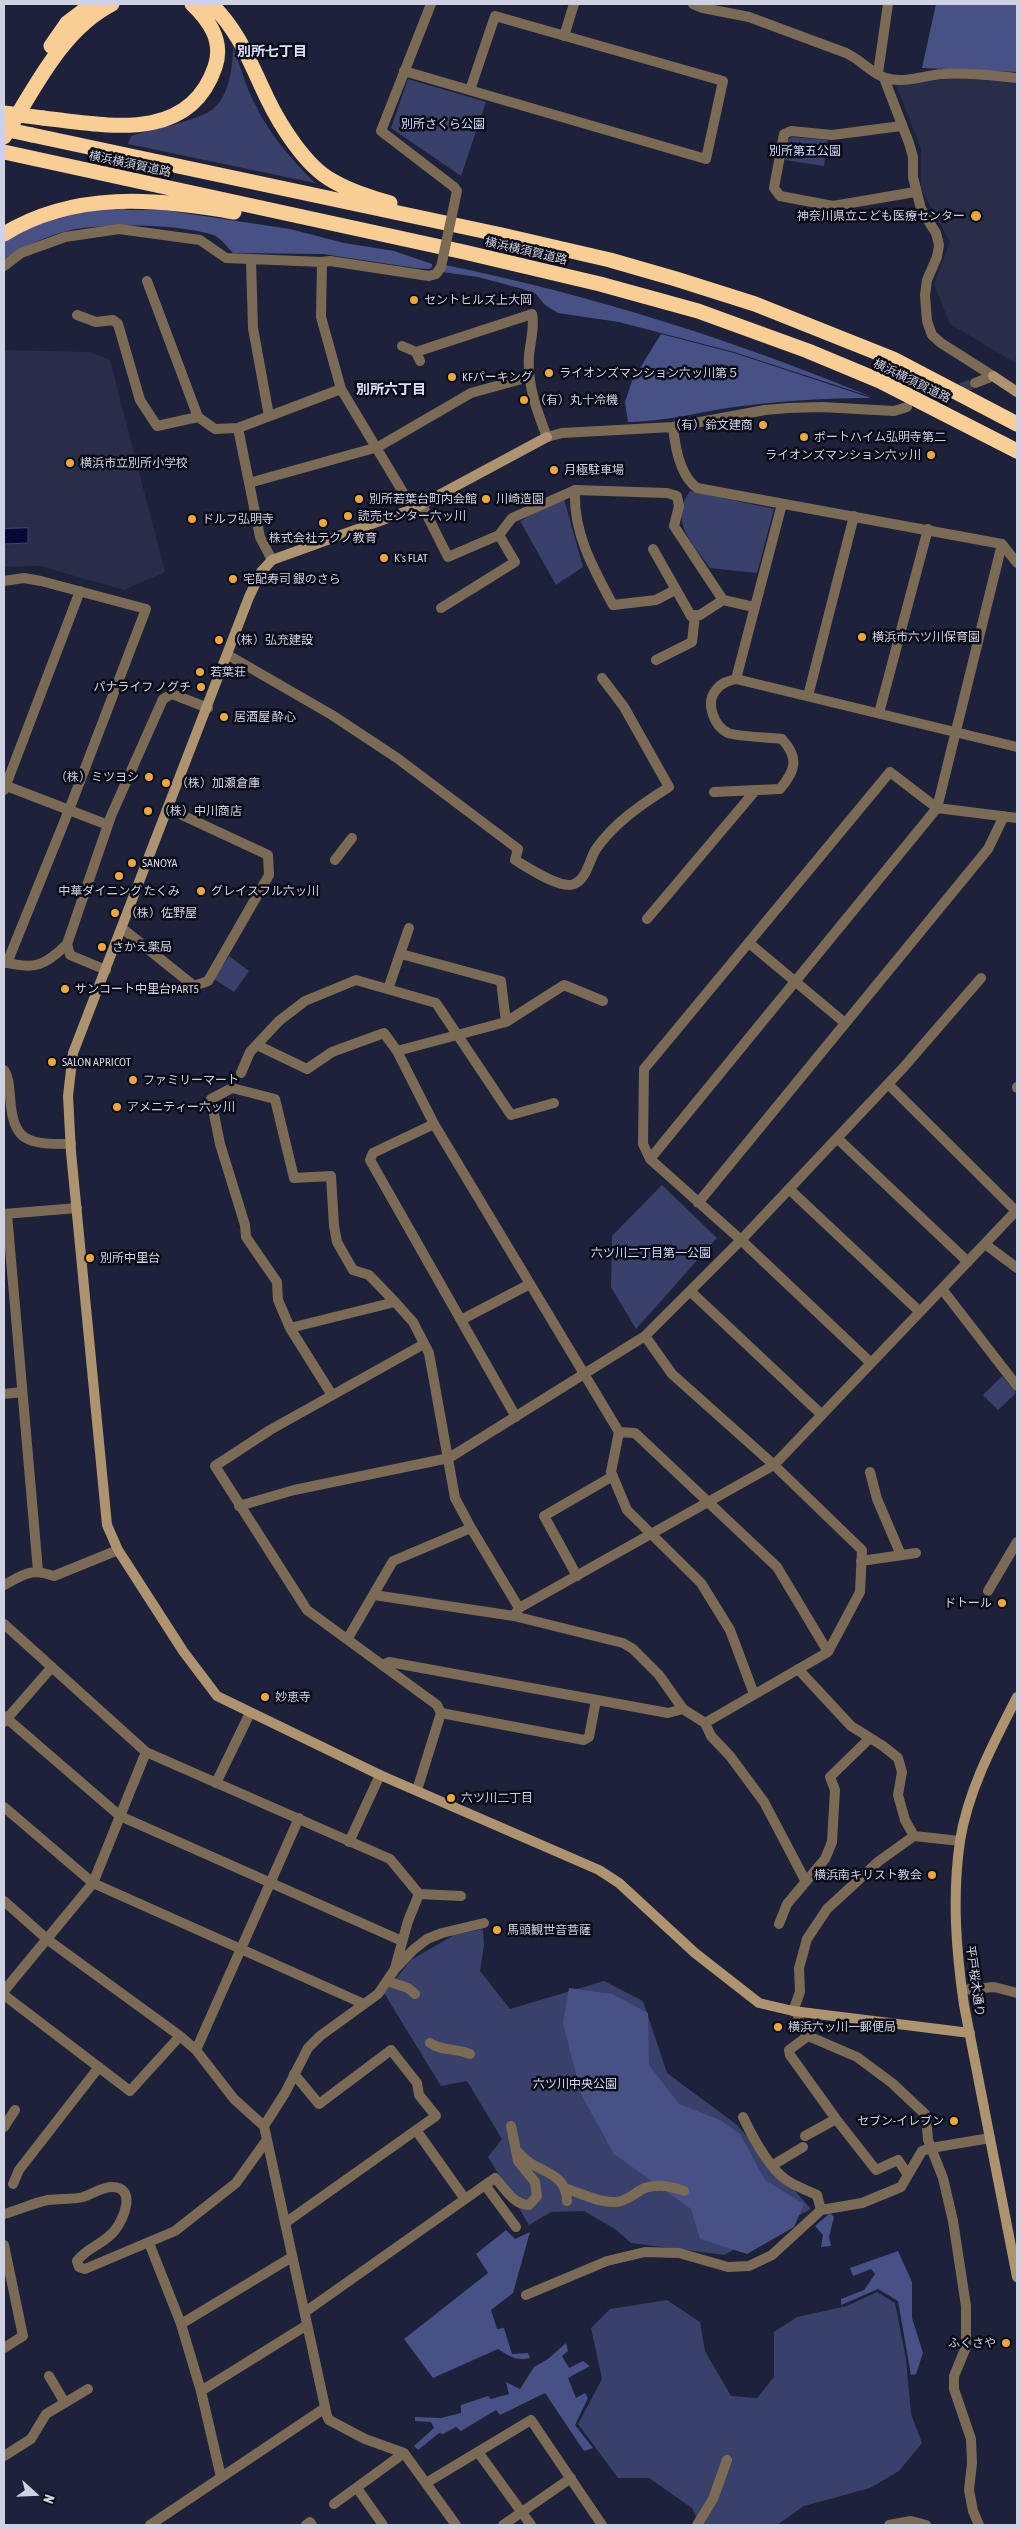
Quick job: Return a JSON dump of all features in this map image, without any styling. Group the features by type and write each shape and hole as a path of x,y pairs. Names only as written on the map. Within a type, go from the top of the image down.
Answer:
{"highway":[{"path":"4,118 67,23 92,4"},
{"path":"4,136 67,39 96,12 112,4"},
{"path":"4,113 108,125 146,124 174,117 193,104 210,82 217,62 217,40 208,19 192,4"},
{"path":"211,4 223,15 244,45 267,100 296,146 331,181 362,195 502,235"},
{"name":"横浜横須賀道路","path":"4,129 502,235 610,260 755,304 893,359 1017,424"},
{"name":"横浜横須賀道路","path":"11,154 464,252 600,284 698,311 799,348 880,381 1017,452"},
{"path":"4,234 43,213 81,204 128,201 196,205 464,252"}],"street":[{"path":"4,266 21,253 65,237 119,229 200,240 226,258 251,261 326,262 428,276 436,274 441,266 457,191 454,186 381,131 431,4"},
{"path":"564,36 574,4"},
{"path":"693,4 703,8 748,17 788,31 858,58 881,76 900,80 944,74 987,74 1017,78"},
{"path":"888,4 881,76 913,157 915,192 921,209 936,233 939,245 937,257 927,280 925,295 927,321 932,335 940,343 1017,392"},
{"path":"404,71 706,159 723,82 495,16 470,90"},
{"path":"901,126 832,134 791,131 784,134 774,188 780,196 834,206 915,192"},
{"path":"251,261 252,328 269,416"},
{"path":"326,262 321,317 342,388 448,557 499,535 512,518 575,490 667,493 677,496"},
{"path":"147,281 198,417 215,428 238,428 342,388"},
{"path":"402,346 418,356 532,314 534,321 529,356 529,376 536,409 547,437"},
{"path":"77,315 96,322 113,320 118,324 140,400 157,426 198,417"},
{"path":"249,483 378,447 471,393 529,376"},
{"path":"975,383 993,376"},
{"path":"906,407 894,411 822,407 788,408 673,427 562,434 547,437 418,507 272,560 261,572 249,597 123,929 80,1034 70,1069 68,1096 106,1516 118,1550 212,1691 217,1696 250,1713 380,1775 598,1870 619,1883 695,1953 748,1997 772,2008 970,2033"},
{"path":"673,427 684,474 689,483 697,488 1002,544 1017,563"},
{"path":"238,428 260,537 272,560"},
{"path":"677,496 689,483"},
{"path":"575,490 574,510 587,556 613,604 656,600 675,590"},
{"path":"677,496 679,506 674,526 723,600"},
{"path":"736,679 782,504"},
{"path":"808,696 854,516"},
{"path":"879,713 928,529"},
{"path":"440,608 515,562 499,535"},
{"path":"650,1159 938,808 1002,544"},
{"path":"653,549 691,616 695,616 723,600 754,607"},
{"path":"4,591 6,580 24,578 41,580 146,609 69,810 5,962 32,967 39,965 55,956 67,944 108,825 163,699 172,694 208,708"},
{"path":"80,591 4,787 108,825"},
{"path":"656,660 692,642 695,616"},
{"path":"228,655 332,715 397,758 518,849 515,860 561,885 573,885 582,878 596,850 612,830 625,817 669,787 624,707 602,678"},
{"path":"714,792 780,789 791,776 794,763 792,750 782,739 729,733 718,725 712,712 711,700 714,691 723,683 736,679 1017,747"},
{"path":"871,1363 741,1240 650,1159 644,1144 644,1070 890,772 938,808 1017,818"},
{"path":"647,919 755,791"},
{"path":"123,929 194,986 208,980 269,875 268,855 169,809"},
{"path":"698,1202 988,849 1004,816"},
{"path":"335,860 352,838"},
{"path":"388,989 409,928"},
{"path":"749,943 845,1023"},
{"path":"67,944 70,955 106,970"},
{"path":"401,954 500,980 506,1022"},
{"path":"239,1506 294,1490 449,1458 646,1336 741,1240 888,1084 981,978"},
{"path":"242,1074 250,1052 279,1022 305,1001 356,980 436,1003 511,1115 554,1103"},
{"path":"397,1051 506,1022 564,986 603,1001"},
{"path":"256,1044 307,1069 332,1052 384,1033 397,1051 434,1124 619,1432 612,1472 627,1510 701,1583 730,1630 754,1694"},
{"path":"4,1070 9,1077 11,1116 14,1126 20,1135 42,1144 71,1144"},
{"path":"516,1612 576,1576 774,1465 1016,1211 888,1084"},
{"path":"332,1395 290,1328 278,1300 277,1282 246,1237 245,1225 220,1144 211,1099 232,1088 275,1100 294,1178 331,1176 334,1226 337,1242 353,1270 369,1275 413,1322 429,1353 455,1498 516,1612"},
{"path":"434,1124 373,1152 370,1160 516,1417"},
{"path":"837,1138 968,1262"},
{"path":"789,1189 920,1312"},
{"path":"38,1571 5,1214 78,1208"},
{"path":"985,1244 1017,1268"},
{"path":"461,1320 530,1284"},
{"path":"942,1289 1017,1386"},
{"path":"690,1291 822,1415"},
{"path":"290,1328 395,1302"},
{"path":"646,1336 672,1374 774,1465 862,1550 860,1592 828,1652 705,1723"},
{"path":"424,1344 270,1430 215,1466 307,1610 348,1638 436,1706 441,1712 584,1740 589,1737 596,1700"},
{"path":"4,1394 22,1392"},
{"path":"619,1432 635,1433 777,1567 828,1652"},
{"path":"870,1472 877,1499 901,1555"},
{"path":"576,1576 544,1516 613,1476"},
{"path":"348,1638 393,1562 470,1528"},
{"path":"988,1591 1017,1542"},
{"path":"4,1585 29,1571 38,1571 54,1576 118,1550"},
{"path":"861,1561 916,1553"},
{"path":"374,1595 516,1612 623,1643 633,1649 660,1675 683,1709 705,1723 710,1736 730,1756 764,1802 805,1880"},
{"path":"4,1624 146,1752 390,1859 419,1894 462,1896"},
{"path":"382,1664 389,1662 668,1713 683,1709"},
{"path":"52,1667 5,1719 120,1816 402,1941"},
{"path":"798,1669 851,1726 898,1758 902,1772 898,1795 905,1820 914,1836"},
{"name":"平戸桜木通り","path":"1017,1697 983,1768 960,1841 956,1929 962,1990 1017,2277"},
{"path":"417,1790 441,1712"},
{"path":"216,1783 250,1713"},
{"path":"779,1924 787,1904 805,1880 826,1859 832,1842 835,1790 830,1777 870,1738"},
{"path":"4,1991 48,1940 93,1883 146,1752"},
{"path":"349,1842 380,1775"},
{"path":"4,1807 93,1883 364,2004"},
{"path":"196,2050 299,1818"},
{"path":"960,1841 914,1836 879,1861 827,1909 807,1939 800,1968 800,1992 795,2011 801,2028 808,2036 857,2057 892,2083 926,2115 928,2140 943,2178 954,2221 966,2306 966,2347 954,2376 954,2389 971,2439 972,2463 969,2490 973,2511 979,2525"},
{"path":"395,1969 402,1941 419,1894"},
{"path":"4,1901 48,1940 180,2036 196,2050 234,2099 264,2126 329,2420 366,2439 404,2452 456,2525"},
{"path":"264,2126 285,2094 308,2048 320,2036 378,1994 395,1969 426,1939 460,1927 484,1923"},
{"path":"387,1980 408,1988 416,1994"},
{"path":"962,1990 994,1987 1017,1993"},
{"path":"4,1995 130,2091 180,2036"},
{"path":"808,2036 789,2050 790,2055 836,2119 876,2170 898,2160 908,2175"},
{"path":"430,2043 436,2047 458,2049 470,2054"},
{"path":"285,2223 436,2116 419,2095 417,2083 391,2050 319,2104 294,2074"},
{"path":"13,2184 20,2170 99,2067"},
{"path":"4,2127 15,2110"},
{"path":"743,2118 754,2140 773,2165 785,2179 818,2195 821,2210"},
{"path":"805,2136 836,2119"},
{"path":"304,2312 495,2178 516,2202 529,2205 534,2202 537,2189 535,2182 521,2168 511,2126"},
{"path":"416,2130 465,2199"},
{"path":"526,2295 607,2261 646,2252 679,2253 728,2267 748,2266 772,2255 821,2210 862,2203 901,2187 922,2151 990,2138"},
{"path":"4,2214 48,2200 84,2197 113,2187 121,2189 126,2194 127,2201 120,2221 109,2238 83,2252 77,2261 78,2267 85,2269 122,2252 149,2244 175,2232 236,2183 266,2141"},
{"path":"773,2165 803,2147"},
{"path":"516,2149 525,2161 558,2177 567,2189 603,2201 610,2202 627,2199 645,2188 658,2186 684,2191"},
{"path":"485,2185 516,2227"},
{"path":"567,2189 567,2201"},
{"path":"149,2244 181,2324 201,2390 221,2477"},
{"path":"4,2245 7,2277 23,2336 4,2348"},
{"path":"181,2324 292,2257"},
{"path":"201,2390 307,2325"},
{"path":"49,2376 65,2403"},
{"path":"4,2456 31,2439 46,2414 88,2389"},
{"path":"150,2525 325,2408"},
{"path":"426,2483 531,2420 602,2525"},
{"path":"334,2504 404,2452"},
{"path":"478,2452 531,2525"},
{"path":"697,2525 712,2498 727,2460"},
{"path":"503,2525 571,2478"},
{"path":"357,2488 383,2525"},
{"path":"889,2525 911,2521 926,2525"},
{"path":"306,2525 310,2522 312,2525"}],"shaded area":[{"path":"936,4 1017,4 1017,72 922,68"},
{"name":"神奈川県立こども医療センター","path":"956,78 1017,83 1017,364 950,324 934,284 950,242 921,189 921,149 896,85"},
{"path":"121,207 127,210 164,210 290,229 344,243 394,251 432,264 432,267 429,269 415,268 323,254 233,253 221,240 213,235 199,231 142,226 103,226 71,230 36,242 4,259 4,241 32,226 60,216"},
{"path":"445,265 555,290 662,321 820,376 872,397 734,352 619,322 558,313 545,305 536,294 478,277 442,272"},
{"path":"661,334 734,353 871,398 768,403 668,419 628,422 625,402 632,381"},
{"name":"横浜市立別所小学校","path":"4,350 90,352 110,360 165,572 124,590 40,566 4,567"},
{"path":"28,528 28,543 4,544 4,529"},
{"path":"569,1988 612,1994 648,2013 649,2065 679,2104 720,2120 740,2134 765,2180 804,2204 794,2227 747,2254 700,2239 691,2209 614,2154 581,2094 563,2023"},
{"path":"830,2213 834,2217 829,2237 831,2246 821,2247 823,2235 815,2226"},
{"path":"506,2230 515,2239 530,2232 513,2293 491,2310 497,2329 504,2328 512,2354 528,2353 530,2358 509,2356 498,2349 433,2378 404,2339 488,2273 476,2254"},
{"path":"898,2251 912,2282 912,2318 923,2353 916,2374 911,2375 898,2301 878,2289 841,2305 841,2299 864,2290 875,2274 871,2269 853,2276 850,2268"},
{"path":"566,2343 568,2351 562,2356 569,2368 583,2361 590,2366 568,2378 576,2398 585,2393 588,2398 575,2425 593,2448 584,2451 545,2393 500,2415 496,2410 461,2431 456,2427 443,2434 439,2433 418,2450 414,2446 434,2428 431,2422 415,2421 415,2417 441,2418 461,2413 461,2405 488,2396 491,2399 509,2394 506,2382 520,2389 534,2367 548,2359"}],"green space":[{"path":"233,47 248,89 266,124 289,155 315,183 128,144 131,136 193,119 216,106 222,99 229,82"},
{"name":"別所さくら公園","path":"408,79 486,102 461,176 391,128"},
{"name":"別所第五公園","path":"792,137 827,140 824,166 785,160 787,141"},
{"path":"690,491 774,509 757,573 710,568 690,541 682,522 681,512"},
{"path":"564,499 583,567 556,585 520,521 558,500"},
{"path":"229,956 249,971 234,992 214,979"},
{"name":"六ツ川二丁目第一公園","path":"662,1185 717,1238 636,1329 611,1287 612,1236"},
{"path":"1002,1376 1016,1393 998,1410 983,1395"},
{"name":"六ツ川中央公園","path":"483,1929 484,1945 480,1971 510,2009 604,1981 643,2001 667,2073 737,2125 811,2209 724,2255 631,2243 615,2229 584,2211 551,2212 529,2225 488,2157 502,2139 467,2081 441,2086 384,1993 411,1960 454,1935"},
{"path":"877,2292 895,2303 906,2359 911,2414 922,2443 899,2471 870,2488 804,2506 777,2525 700,2525 692,2508 649,2478 618,2478 578,2424 602,2379 591,2328 610,2309 667,2300 700,2322 705,2351 731,2396 757,2398 774,2377 774,2332 797,2317 847,2306"}],"tunnel":[{"path":"919,403 975,383"}],"place":[{"name":"神奈川県立こども医療センター","path":"976,216"},
{"name":"セントヒルズ上大岡","path":"414,300"},
{"name":"ライオンズマンション六ッ川第５","path":"549,373"},
{"name":"KFパーキング","path":"452,377"},
{"name":"（有）丸十冷機","path":"524,400"},
{"name":"（有）鈴文建商","path":"763,425"},
{"name":"ポートハイム弘明寺第二","path":"804,437"},
{"name":"ライオンズマンション六ッ川","path":"931,455"},
{"name":"横浜市立別所小学校","path":"70,463"},
{"name":"月極駐車場","path":"554,470"},
{"name":"別所若葉台町内会館","path":"359,499"},
{"name":"川崎造園","path":"486,499"},
{"name":"読売センター六ッ川","path":"348,516"},
{"name":"ドルフ弘明寺","path":"192,519"},
{"name":"株式会社テクノ教育","path":"323,523"},
{"name":"K's FLAT","path":"384,558"},
{"name":"宅配寿司 銀のさら","path":"233,579"},
{"name":"横浜市六ツ川保育園","path":"862,637"},
{"name":"（株）弘充建設","path":"219,640"},
{"name":"若葉荘","path":"200,672"},
{"name":"パナライフ ノグチ","path":"201,687"},
{"name":"居酒屋 酔心","path":"224,717"},
{"name":"（株）ミツヨシ","path":"149,777"},
{"name":"（株）加瀬倉庫","path":"166,783"},
{"name":"（株）中川商店","path":"148,811"},
{"name":"SANOYA","path":"132,863"},
{"name":"中華ダイニング たくみ","path":"119,876"},
{"name":"グレイスフル六ッ川","path":"201,891"},
{"name":"（株）佐野屋","path":"115,913"},
{"name":"さかえ薬局","path":"102,947"},
{"name":"サンコート中里台PART5","path":"65,989"},
{"name":"SALON APRICOT","path":"52,1062"},
{"name":"ファミリーマート","path":"133,1080"},
{"name":"アメニティー六ッ川","path":"117,1107"},
{"name":"別所中里台","path":"90,1258"},
{"name":"ドトール","path":"1002,1603"},
{"name":"妙恵寺","path":"265,1697"},
{"name":"六ツ川二丁目","path":"451,1798"},
{"name":"横浜南キリスト教会","path":"932,1875"},
{"name":"馬頭観世音菩薩","path":"497,1930"},
{"name":"横浜六ッ川一郵便局","path":"778,2027"},
{"name":"セブン-イレブン","path":"954,2121"},
{"name":"ふくさや","path":"1006,2343"}],"district":[{"name":"別所七丁目","path":"272,52"},
{"name":"別所六丁目","path":"391,390"}]}
